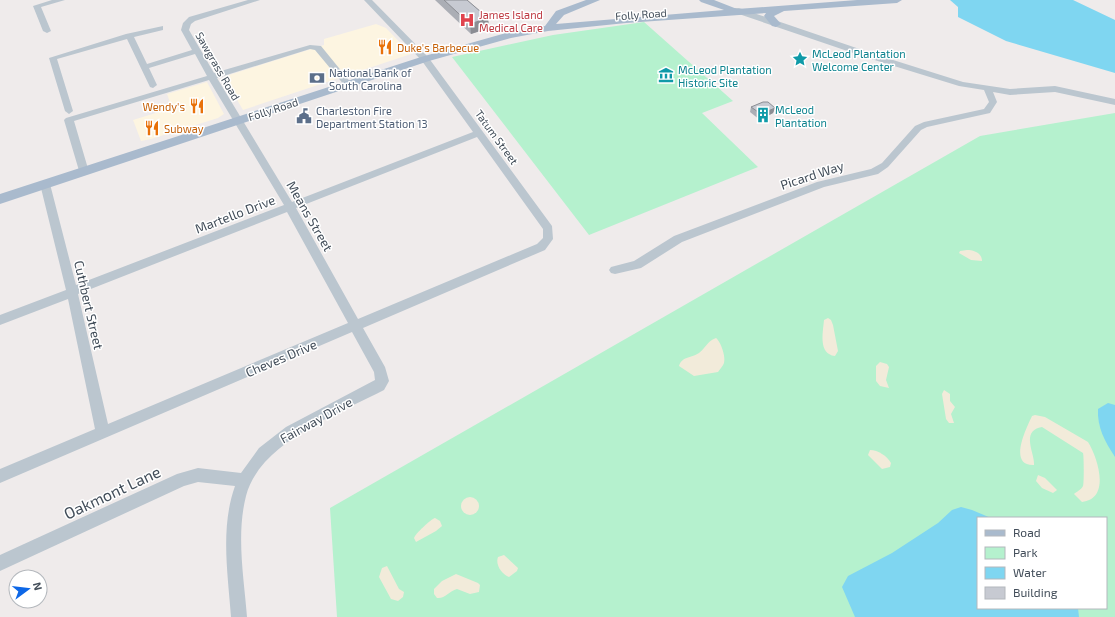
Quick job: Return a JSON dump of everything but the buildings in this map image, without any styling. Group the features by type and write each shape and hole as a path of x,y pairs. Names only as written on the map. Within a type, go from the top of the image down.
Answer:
{"main road":[{"path":"548,28 560,13 595,0"},
{"path":"704,0 736,10"},
{"name":"Folly Road","path":"548,28 559,23 605,17 719,8 736,10 897,0"},
{"path":"579,6 573,11 577,16 605,17"},
{"path":"776,24 770,19 769,16 771,13 789,7"},
{"name":"Folly Road","path":"0,199 425,59 510,35 548,28 626,20 724,13 736,10"}],"street":[{"path":"47,31 37,6 61,0"},
{"name":"Sawgrass Road","path":"237,121 185,30 187,23 202,15 256,0"},
{"name":"Tatum Street","path":"368,0 425,59 548,229"},
{"path":"736,10 954,82 988,90 1010,92 1055,89 1115,102"},
{"path":"69,111 52,58 160,28"},
{"path":"129,36 153,85"},
{"path":"84,172 69,120 314,47 318,48 348,84"},
{"path":"144,67 197,51"},
{"name":"Picard Way","path":"615,270 637,265 678,239 821,184 874,172 885,165 918,128 924,125 987,111 993,102 988,90"},
{"name":"Means Street","path":"237,121 290,207 356,327"},
{"name":"Martello Drive","path":"0,320 479,133"},
{"name":"Cuthbert Street","path":"45,184 72,292 103,432"},
{"name":"Cheves Drive","path":"0,476 356,327 541,247 548,239 548,229"},
{"name":"Fairway Drive","path":"239,617 234,526 236,502 244,480 261,456 291,431 379,386 382,381 380,371 356,327"},
{"name":"Oakmont Lane","path":"0,563 182,479 198,475 244,480"}],"shaded area":[{"path":"376,24 386,28 411,54 243,110 225,79 229,75 324,45 324,39"},
{"path":"207,82 224,114 218,118 141,141 133,120 172,108 167,94"}],"green space":[{"path":"644,22 733,101 702,113 758,167 589,235 452,57 553,35"},
{"path":"1115,113 1115,617 337,617 330,508 980,136"}],"sand":[{"path":"967,250 977,252 981,256 982,261 971,260 959,253 960,251"},
{"path":"828,318 831,320 833,325 838,351 835,356 826,351 823,342 824,320"},
{"path":"716,338 724,354 724,364 718,372 694,376 679,366 682,360 696,355 710,341"},
{"path":"880,362 887,364 889,367 886,380 889,388 880,386 876,381 876,366"},
{"path":"944,390 950,394 950,401 955,407 951,414 954,423 949,423 946,419 942,394"},
{"path":"1035,415 1045,417 1088,442 1092,449 1100,477 1097,494 1091,499 1082,502 1074,494 1083,486 1083,453 1042,427 1035,429 1030,438 1034,465 1026,464 1022,459 1020,453 1023,437 1032,416"},
{"path":"870,450 879,452 885,456 891,463 890,467 882,469 868,455"},
{"path":"1038,475 1045,478 1057,490 1053,493 1042,488 1036,481"},
{"path":"470,497 476,500 479,506 476,512 470,515 464,512 461,506 464,500"},
{"path":"435,518 440,521 442,526 416,542 414,538 417,533"},
{"path":"504,555 518,568 517,571 509,577 504,574 497,563 498,557"},
{"path":"387,566 399,589 404,592 403,597 398,601 391,599 379,577 382,568"},
{"path":"456,574 478,583 480,585 479,592 470,594 457,589 440,598 437,598 434,594 434,589 442,581"}],"water":[{"path":"950,0 1073,0 1115,20 1115,73 1006,41 958,17 958,7"},
{"path":"1108,403 1115,405 1115,457 1100,428 1098,416 1098,409"},
{"path":"961,507 989,517 977,517 977,609 1078,609 1079,617 855,617 842,587 848,576 892,553 938,523 952,510"}],"place":[{"name":"James Island Medical Care","path":"467,20"},
{"name":"Duke's Barbecue","path":"385,47"},
{"name":"McLeod Plantation Welcome Center","path":"800,59"},
{"name":"McLeod Plantation Historic Site","path":"666,75"},
{"name":"National Bank of South Carolina","path":"317,78"},
{"name":"Wendy's","path":"197,106"},
{"name":"McLeod Plantation","path":"763,115"},
{"name":"Charleston Fire Department Station 13","path":"304,116"},
{"name":"Subway","path":"152,128"}]}
